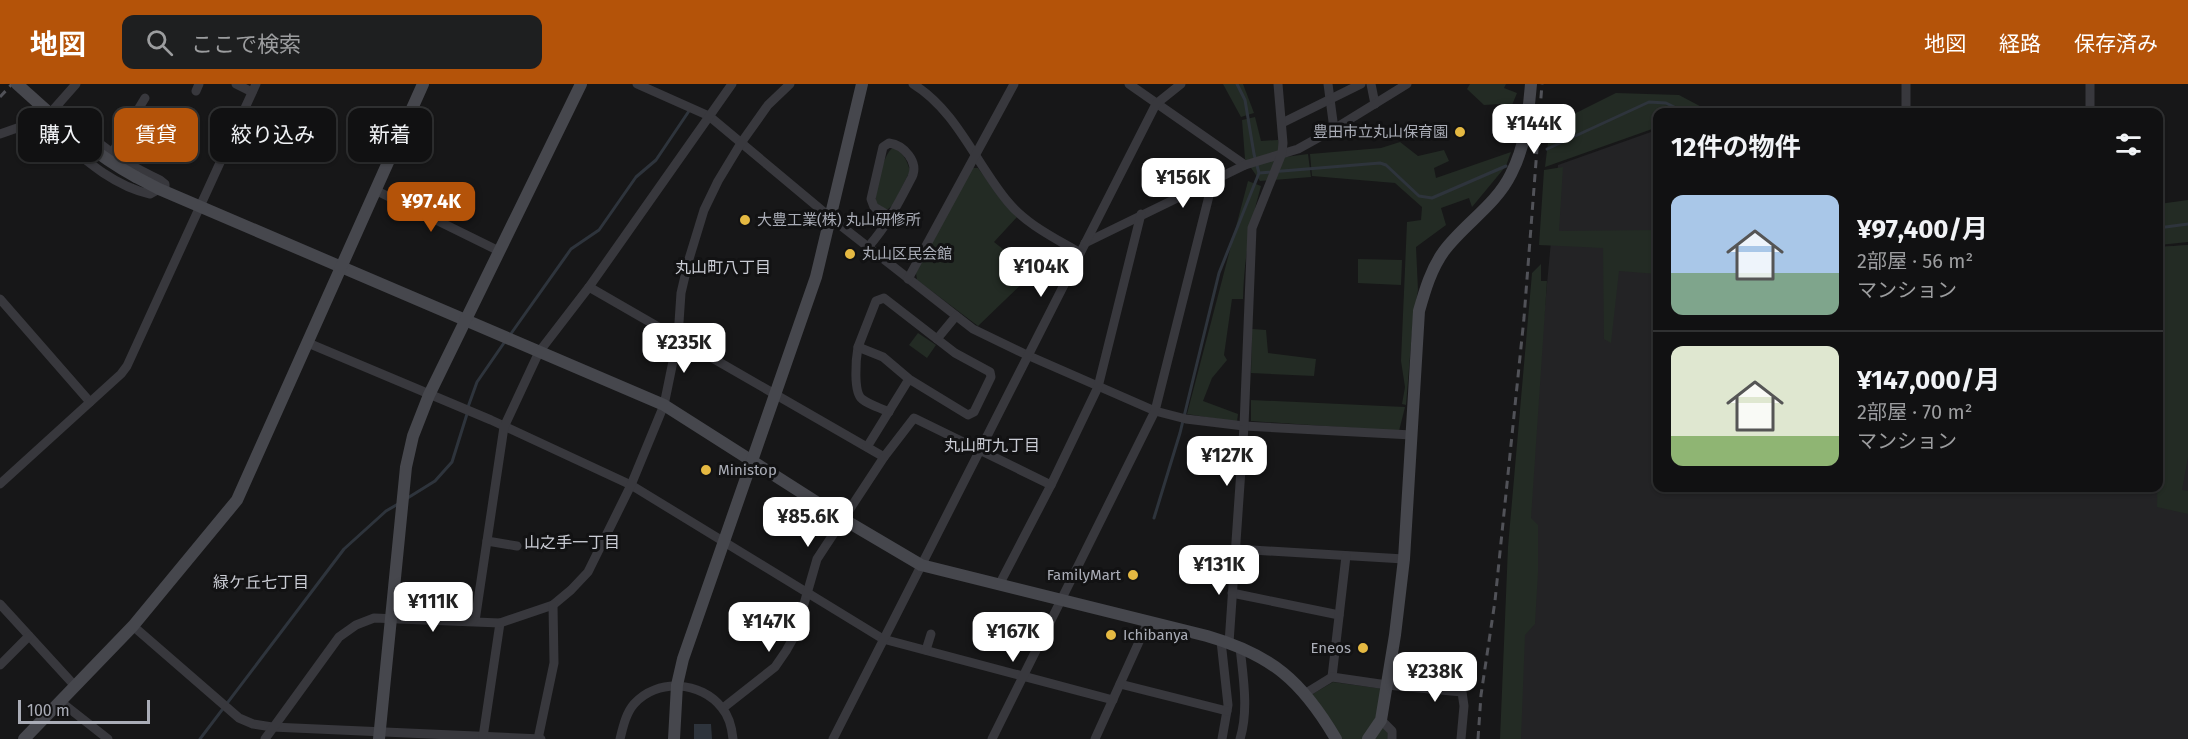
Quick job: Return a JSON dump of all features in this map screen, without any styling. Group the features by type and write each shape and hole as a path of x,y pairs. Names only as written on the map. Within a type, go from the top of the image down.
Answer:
{"street":[{"path":"17,84 107,161 136,177 664,405 843,519 921,565 1230,644 1280,669 1306,693 1336,739"},
{"path":"76,84 57,106 94,140 124,162 165,184 162,190 150,194 129,187 89,162"},
{"path":"0,484 127,366 254,88 236,84"},
{"path":"24,739 133,626 237,501 423,84"},
{"path":"380,735 408,452 429,395 581,84"},
{"path":"637,84 709,116 831,218 973,329 1027,355 1155,411 1186,419 1244,426 1412,435"},
{"path":"475,621 504,427 539,352 589,287 732,84"},
{"path":"265,739 339,637 365,621 375,618 391,618 500,623 553,605 588,572 631,485 664,405 678,337 681,293 705,210 718,181 741,143 768,105 790,84"},
{"path":"674,739 677,686 683,659 816,277 862,84"},
{"path":"913,84 939,104 1008,203 1040,230 1080,253"},
{"path":"908,279 1014,84"},
{"path":"1129,84 1247,165"},
{"path":"833,739 1156,104 1181,84"},
{"path":"1222,739 1228,705 1232,594 1244,426 1252,228 1283,143 1278,84"},
{"path":"1328,84 1334,129"},
{"path":"1282,123 1361,84"},
{"path":"1371,84 1375,104"},
{"path":"1085,243 1141,214 1247,165 1298,149 1407,84"},
{"path":"1368,739 1381,720 1404,559 1419,311 1429,277 1444,250 1487,207 1511,175 1527,133 1531,84"},
{"path":"1906,84 1906,108"},
{"path":"2090,84 2090,108"},
{"path":"112,153 146,98"},
{"path":"0,134 18,127"},
{"path":"868,247 884,230 891,217 912,177 915,166 905,150 889,142 883,147 871,199 874,207 891,217"},
{"path":"992,739 1155,411 1214,180"},
{"path":"375,190 499,251"},
{"path":"999,585 1098,387 1141,214"},
{"path":"589,287 884,457"},
{"path":"858,347 883,357 909,379 968,415 974,412 991,377 990,372 955,353 884,298 876,301 858,347 856,387 862,399 889,412"},
{"path":"0,299 90,402"},
{"path":"937,339 956,316"},
{"path":"308,343 504,427 631,485 884,639 1113,700"},
{"path":"867,447 909,379"},
{"path":"723,708 775,667 795,635 817,559 884,457 914,418 1051,485"},
{"path":"487,541 517,546"},
{"path":"1236,549 1404,559"},
{"path":"1332,677 1346,556"},
{"path":"1232,594 1339,615"},
{"path":"0,604 75,686"},
{"path":"133,626 239,718 253,724 380,735 539,739 554,663 553,605"},
{"path":"1095,739 1148,622"},
{"path":"483,737 500,623"},
{"path":"926,650 931,634"},
{"path":"0,665 29,636"},
{"path":"1230,644 1245,702 1245,725 1240,739"},
{"path":"1306,693 1332,677 1462,692 1464,706 1461,739"},
{"path":"1120,684 1227,711"},
{"path":"620,739 634,704 657,689 677,686 694,689 723,708 733,739"},
{"path":"61,702 108,739"},
{"path":"1381,720 1392,731 1392,739"}],"shaded area":[{"path":"1223,84 1243,84 1254,113 1241,117"},
{"path":"1470,84 1506,84 1504,88 1517,93 1510,110 1501,104 1484,105 1467,89"},
{"path":"1616,93 1679,95 1703,108 1653,108 1653,129 1545,167 1550,126"},
{"path":"1255,117 1261,141 1278,140 1285,157 1308,154 1311,177 1260,181 1245,159 1242,120"},
{"path":"1653,133 1653,492 2163,492 2163,247 2188,245 2188,739 1505,739 1558,165"},
{"path":"1400,142 1418,156 1444,150 1449,161 1434,168 1436,178 1511,152 1506,166 1472,207 1469,198 1441,208 1446,225 1416,247 1418,290 1413,320 1406,405 1402,404 1405,387 1401,361 1407,222 1421,220 1422,207 1395,183 1312,176 1310,154 1381,148"},
{"path":"893,148 902,154 910,171 893,205 884,209 876,203 876,190 886,157"},
{"path":"1563,167 1559,231 1653,230 1653,274 1619,271 1611,343 1604,339 1603,248 1539,245 1544,170"},
{"path":"972,168 978,168 1005,205 1017,217 994,242 1033,273 978,326 917,280 916,273"},
{"path":"1248,181 1261,186 1248,242 1243,299 1232,299 1224,355 1227,360 1212,378 1203,401 1238,414 1237,422 1187,414"},
{"path":"2188,200 2188,242 2163,245 2163,203"},
{"path":"2188,245 2188,457 2182,490 2188,491 2188,514 2157,507 2157,492 2163,492 2163,247"},
{"path":"1358,259 1402,260 1401,285 1358,283"},
{"path":"1541,264 1541,281 1547,281 1531,518 1538,525 1535,624 1525,635 1521,739 1500,739 1508,547 1532,273"},
{"path":"1252,329 1266,330 1268,353 1316,359 1314,376 1251,373"},
{"path":"918,333 936,345 927,358 909,345"},
{"path":"1251,400 1405,407 1399,431 1251,421"},
{"path":"1333,682 1384,689 1388,739 1340,739 1311,695"},
{"path":"694,724 711,724 712,739 694,739"}],"waterway":[{"path":"1154,518 1180,433 1219,273 1259,173 1245,100 1237,84"},
{"path":"1547,149 1649,102 1666,103 1676,108"},
{"path":"510,335 571,249 599,230 636,177 656,160 689,111"},
{"path":"1259,173 1380,163 1386,165 1419,196 1432,198 1506,166"},
{"path":"2163,227 2188,224"},
{"path":"468,407 477,382 506,340"},
{"path":"406,499 435,481 452,462 467,414"},
{"path":"200,739 344,549 386,511 398,504"}],"railway":[{"path":"0,97 12,84"},
{"path":"1478,739 1481,695 1495,601 1524,318 1542,84"}],"place":[{"name":"豊田市立丸山保育園","path":"1460,132"},
{"name":"大豊工業(株) 丸山研修所","path":"745,220"},
{"name":"丸山区民会館","path":"850,254"},
{"name":"Ministop","path":"706,470"},
{"name":"FamilyMart","path":"1133,575"},
{"name":"Ichibanya","path":"1111,635"},
{"name":"Eneos","path":"1363,648"}],"district":[{"name":"丸山町八丁目","path":"723,267"},
{"name":"丸山町九丁目","path":"992,445"},
{"name":"山之手一丁目","path":"572,542"},
{"name":"緑ケ丘七丁目","path":"261,582"}]}
